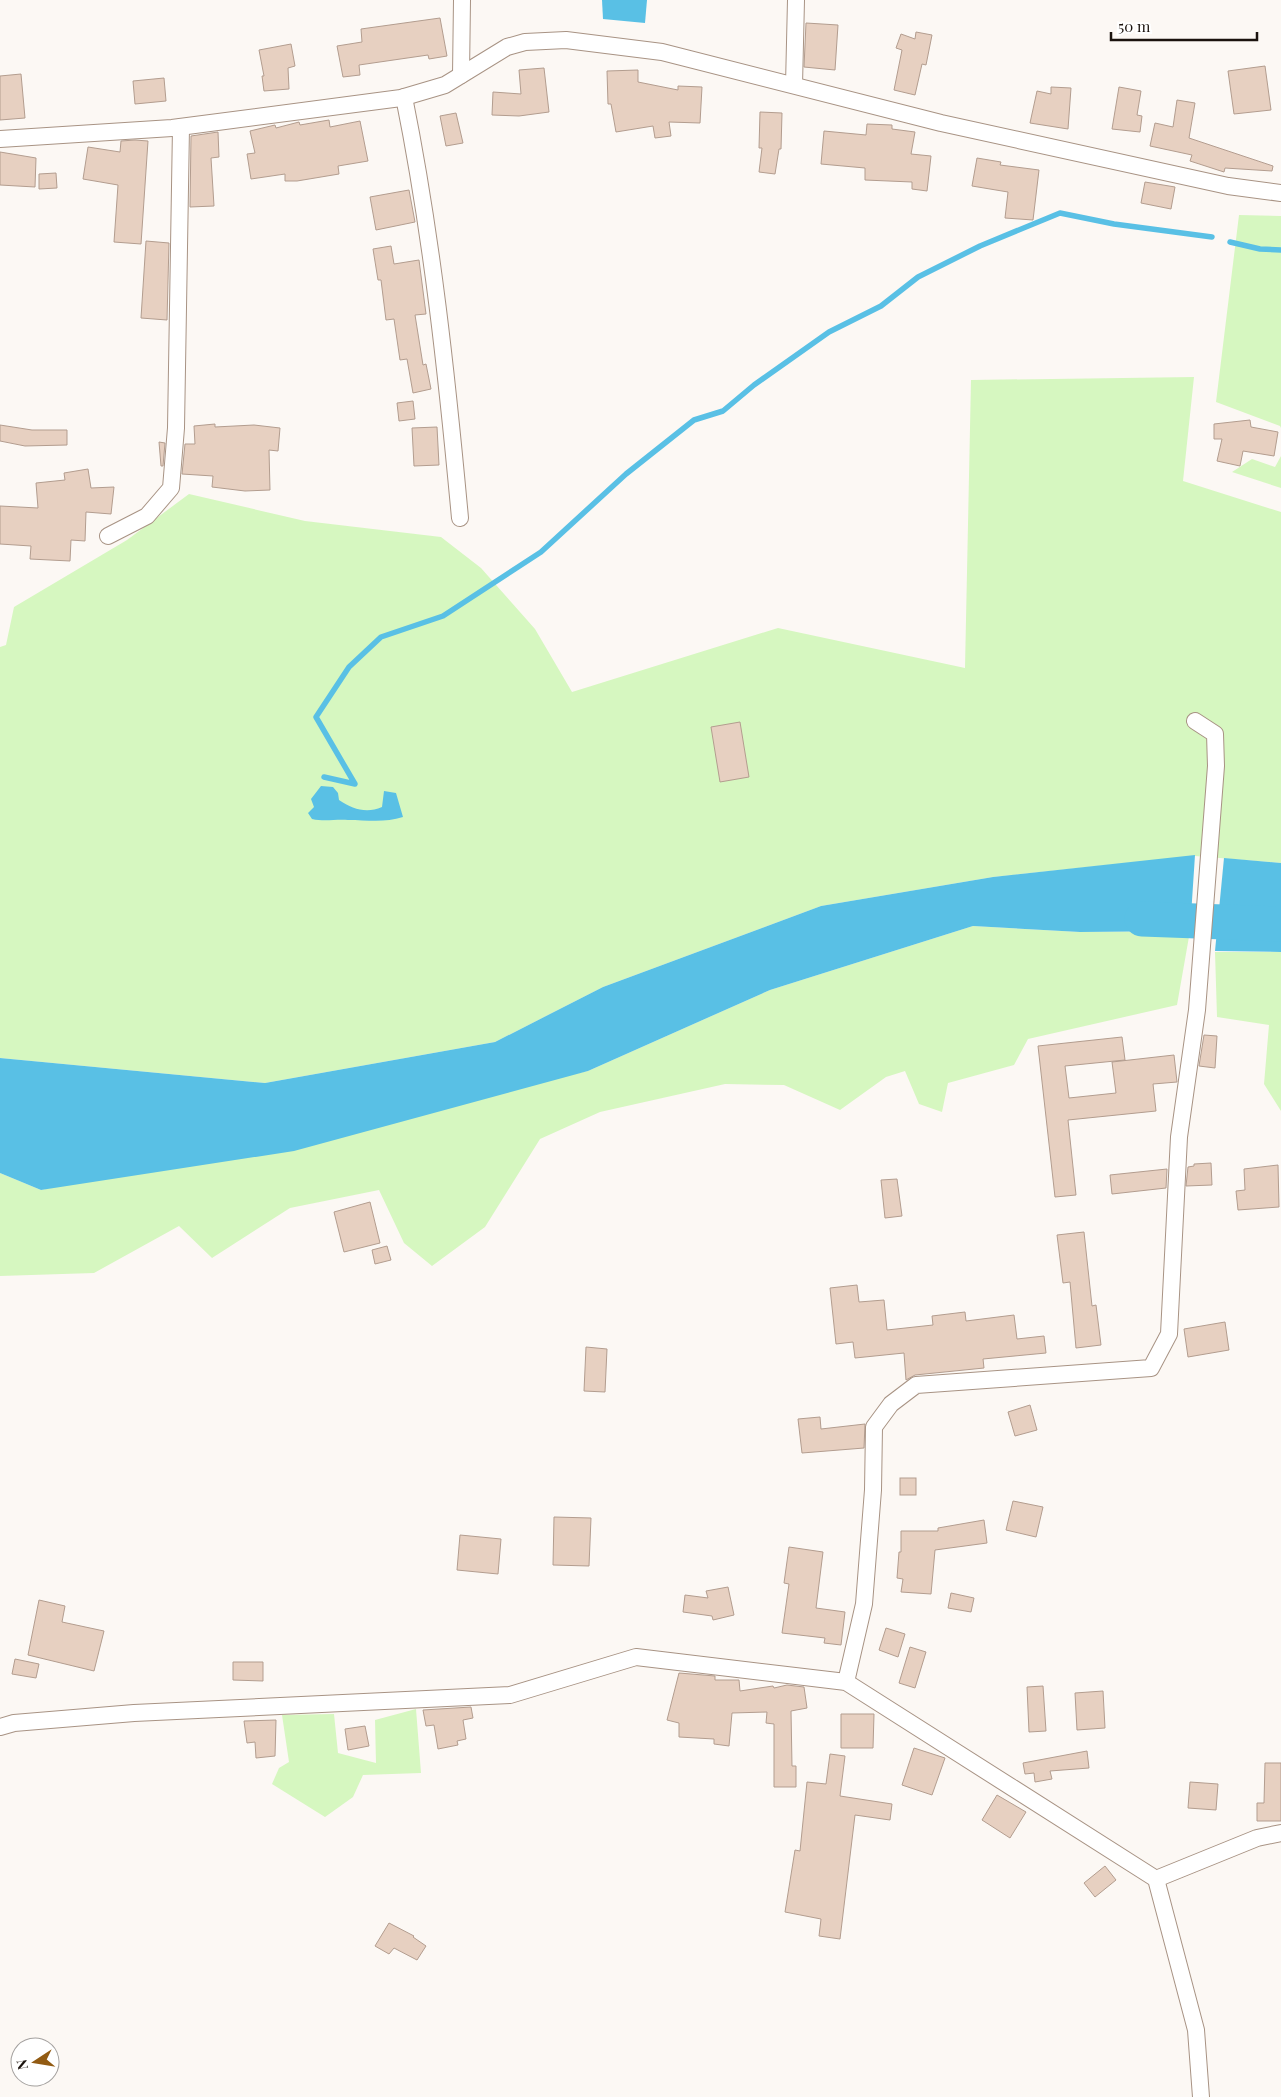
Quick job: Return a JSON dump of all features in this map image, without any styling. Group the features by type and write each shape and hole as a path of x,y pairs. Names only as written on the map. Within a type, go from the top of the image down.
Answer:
{"street":[{"path":"461,75 462,0"},
{"path":"794,85 796,0"},
{"path":"0,139 181,127 404,97 445,85 507,47 525,42 566,40 662,52 941,123 1228,186 1281,193"},
{"path":"404,97 414,145 440,332 460,518"},
{"path":"108,536 147,516 171,488 176,428 181,127"},
{"path":"846,1682 864,1604 873,1490 874,1427 891,1404 916,1385 1151,1368 1169,1334 1179,1137 1197,1010 1216,766 1214,734 1195,721"},
{"path":"0,1727 14,1723 134,1713 510,1695 636,1657 846,1682 1156,1879 1196,2030 1201,2097"},
{"path":"1156,1879 1257,1838 1281,1833"}],"green space":[{"path":"1239,215 1281,216 1281,428 1216,402"},
{"path":"1194,377 1183,481 1281,512 1281,863 1195,856 993,877 821,906 603,987 495,1042 265,1083 0,1058 0,647 6,645 14,607 127,540 189,494 305,521 441,537 481,568 535,629 572,692 778,628 965,668 971,380"},
{"path":"1281,456 1281,488 1232,472 1252,459 1275,467"},
{"path":"973,926 1080,932 1190,931 1177,1005 1028,1039 1014,1065 948,1083 942,1112 919,1104 905,1071 886,1077 840,1110 784,1085 725,1084 600,1112 540,1139 485,1227 432,1266 404,1243 379,1190 290,1208 212,1258 179,1226 94,1273 0,1276 0,1173 41,1190 588,1071 770,990"},
{"path":"1215,952 1281,952 1281,1111 1264,1084 1269,1025 1217,1017"},
{"path":"416,1709 421,1773 363,1775 353,1797 325,1817 272,1784 279,1768 289,1762 282,1715 334,1714 338,1753 376,1763 375,1720"}],"water":[{"path":"602,0 647,0 645,23 603,19"},
{"path":"321,786 333,787 338,793 339,800 360,810 382,807 384,791 396,793 403,817 376,821 312,819 308,813 314,807 311,799"},
{"path":"1195,855 1190,931 1080,932 973,926 770,990 588,1071 294,1151 41,1190 0,1173 0,1058 265,1083 495,1042 603,987 821,906 993,877"},
{"path":"1224,858 1281,863 1281,952 1215,951"}],"building":[{"path":"440,18 447,56 429,59 428,55 359,65 360,75 343,77 337,46 362,42 361,29"},
{"path":"806,23 838,25 835,70 804,67"},
{"path":"916,32 932,35 926,65 922,64 915,95 894,90 902,50 896,48 901,34 915,39"},
{"path":"291,44 295,66 288,68 289,89 264,91 262,76 264,76 259,50"},
{"path":"1265,66 1271,110 1234,114 1228,71"},
{"path":"544,68 549,112 519,116 492,115 493,92 521,94 519,70"},
{"path":"638,70 638,82 678,90 678,86 702,87 700,123 669,122 671,136 655,138 653,126 616,132 611,104 608,104 607,71"},
{"path":"21,74 25,118 0,120 0,76"},
{"path":"164,78 166,101 135,104 133,81"},
{"path":"1051,87 1071,88 1068,129 1030,123 1037,91 1051,94"},
{"path":"1119,87 1141,91 1137,115 1142,116 1140,132 1112,129"},
{"path":"1177,100 1195,103 1189,138 1273,166 1272,171 1225,168 1224,172 1190,161 1192,155 1150,146 1155,123 1173,127"},
{"path":"760,112 782,113 781,149 779,149 775,174 759,172 762,148 759,148"},
{"path":"456,113 463,143 446,146 440,116"},
{"path":"329,120 330,127 360,121 368,161 338,166 339,174 297,181 285,181 285,174 251,179 247,154 255,153 250,131 275,125 276,128 299,122 300,125"},
{"path":"867,124 892,125 892,129 915,132 911,154 931,156 927,191 912,189 912,182 865,180 865,168 821,164 824,131 866,135"},
{"path":"218,132 219,157 211,158 214,206 190,207 191,136"},
{"path":"121,141 148,141 141,244 114,242 118,185 83,179 88,147 120,152"},
{"path":"0,152 36,158 35,187 0,185"},
{"path":"977,158 1001,162 1000,165 1039,170 1033,220 1005,218 1008,192 972,186"},
{"path":"56,173 57,188 39,189 39,174"},
{"path":"1145,182 1175,187 1171,209 1141,203"},
{"path":"409,190 415,222 376,230 370,197"},
{"path":"146,241 169,243 167,320 141,318"},
{"path":"391,246 394,264 419,260 426,314 415,315 423,365 426,364 431,389 413,393 407,359 400,360 394,319 386,320 381,280 378,280 373,249"},
{"path":"413,401 415,419 399,421 397,403"},
{"path":"1250,420 1251,427 1278,432 1274,456 1243,451 1240,466 1217,461 1222,439 1214,439 1214,424"},
{"path":"215,424 215,427 254,425 280,428 278,451 269,450 270,490 245,491 212,487 213,476 182,474 185,444 195,444 194,426"},
{"path":"0,425 32,430 67,430 67,445 25,446 0,441"},
{"path":"437,427 439,465 414,466 412,428"},
{"path":"159,442 165,443 163,466 161,466"},
{"path":"88,469 91,488 114,487 111,514 86,512 85,541 71,540 70,561 30,559 31,546 0,544 0,506 38,508 36,483 65,480 64,473"},
{"path":"740,722 749,777 720,782 711,727"},
{"path":"1204,1035 1217,1036 1215,1068 1199,1066"},
{"path":"1122,1037 1125,1060 1065,1066 1069,1098 1116,1093 1112,1062 1174,1055 1177,1082 1153,1084 1156,1111 1068,1120 1076,1195 1055,1197 1038,1046"},
{"path":"1211,1163 1212,1185 1186,1186 1188,1167 1194,1166 1194,1164"},
{"path":"1278,1165 1279,1207 1238,1210 1236,1191 1245,1190 1244,1169"},
{"path":"1167,1169 1166,1188 1112,1194 1110,1175"},
{"path":"897,1179 902,1216 885,1218 881,1180"},
{"path":"370,1202 380,1243 344,1252 334,1212"},
{"path":"1084,1232 1092,1306 1096,1305 1101,1345 1076,1348 1070,1282 1063,1283 1057,1235"},
{"path":"387,1246 391,1260 375,1264 372,1250"},
{"path":"857,1285 859,1302 884,1300 887,1330 933,1325 932,1316 965,1312 966,1321 1014,1315 1017,1339 1044,1336 1046,1353 983,1359 984,1368 915,1375 906,1380 904,1353 855,1358 853,1342 836,1344 830,1288"},
{"path":"1225,1322 1229,1350 1188,1357 1184,1329"},
{"path":"586,1347 607,1349 605,1392 584,1391"},
{"path":"1030,1405 1037,1430 1015,1436 1008,1412"},
{"path":"820,1417 821,1429 865,1424 864,1448 802,1453 798,1419"},
{"path":"900,1478 916,1478 916,1495 900,1495"},
{"path":"1013,1501 1043,1507 1036,1537 1006,1530"},
{"path":"554,1517 591,1518 589,1566 553,1565"},
{"path":"984,1520 987,1543 935,1550 931,1594 901,1592 903,1579 897,1578 899,1552 901,1552 901,1531 938,1531 938,1528"},
{"path":"460,1535 501,1539 498,1574 457,1570"},
{"path":"789,1547 823,1552 816,1608 845,1612 841,1645 824,1643 825,1638 782,1633 789,1584 784,1583"},
{"path":"728,1587 734,1615 713,1620 712,1616 683,1612 685,1595 708,1598 706,1591"},
{"path":"951,1593 974,1598 971,1612 948,1608"},
{"path":"39,1600 65,1606 62,1622 104,1631 94,1671 28,1655"},
{"path":"886,1628 905,1634 898,1657 879,1650"},
{"path":"910,1647 926,1652 915,1688 899,1683"},
{"path":"15,1659 39,1664 36,1678 12,1674"},
{"path":"233,1662 263,1662 263,1681 233,1680"},
{"path":"679,1673 715,1676 715,1680 739,1680 740,1691 787,1685 804,1687 807,1708 791,1711 792,1766 796,1766 796,1787 774,1787 774,1724 766,1723 767,1712 732,1713 729,1746 714,1744 714,1739 679,1737 679,1723 667,1720"},
{"path":"1043,1686 1046,1731 1029,1732 1027,1687"},
{"path":"1103,1691 1105,1728 1077,1730 1075,1693"},
{"path":"471,1707 473,1718 463,1720 466,1739 457,1741 458,1745 438,1749 434,1725 426,1726 423,1710"},
{"path":"841,1714 874,1714 873,1748 841,1748"},
{"path":"276,1720 275,1756 256,1758 255,1742 247,1743 244,1721"},
{"path":"365,1726 369,1746 348,1750 345,1729"},
{"path":"914,1748 945,1758 932,1795 902,1785"},
{"path":"1087,1751 1089,1768 1050,1771 1052,1779 1035,1782 1034,1773 1025,1774 1023,1763"},
{"path":"830,1754 845,1756 840,1796 892,1804 890,1820 855,1815 840,1939 819,1936 821,1919 785,1912 795,1850 800,1851 807,1782 826,1784"},
{"path":"1265,1763 1281,1763 1281,1821 1257,1821 1257,1803 1264,1803"},
{"path":"1190,1782 1218,1784 1216,1810 1188,1808"},
{"path":"997,1795 1026,1812 1010,1838 982,1820"},
{"path":"1105,1866 1116,1880 1095,1897 1084,1883"},
{"path":"389,1923 414,1936 426,1946 417,1960 394,1948 389,1954 375,1946"}],"waterway":[{"path":"324,777 355,784 316,717 349,667 381,637 443,616 541,552 626,474 694,420 723,411 754,385 829,332 881,306 918,277 980,246 1060,213 1114,224 1212,237"},
{"path":"1230,242 1260,249 1281,250"},
{"path":"1142,919 1281,924"}]}
